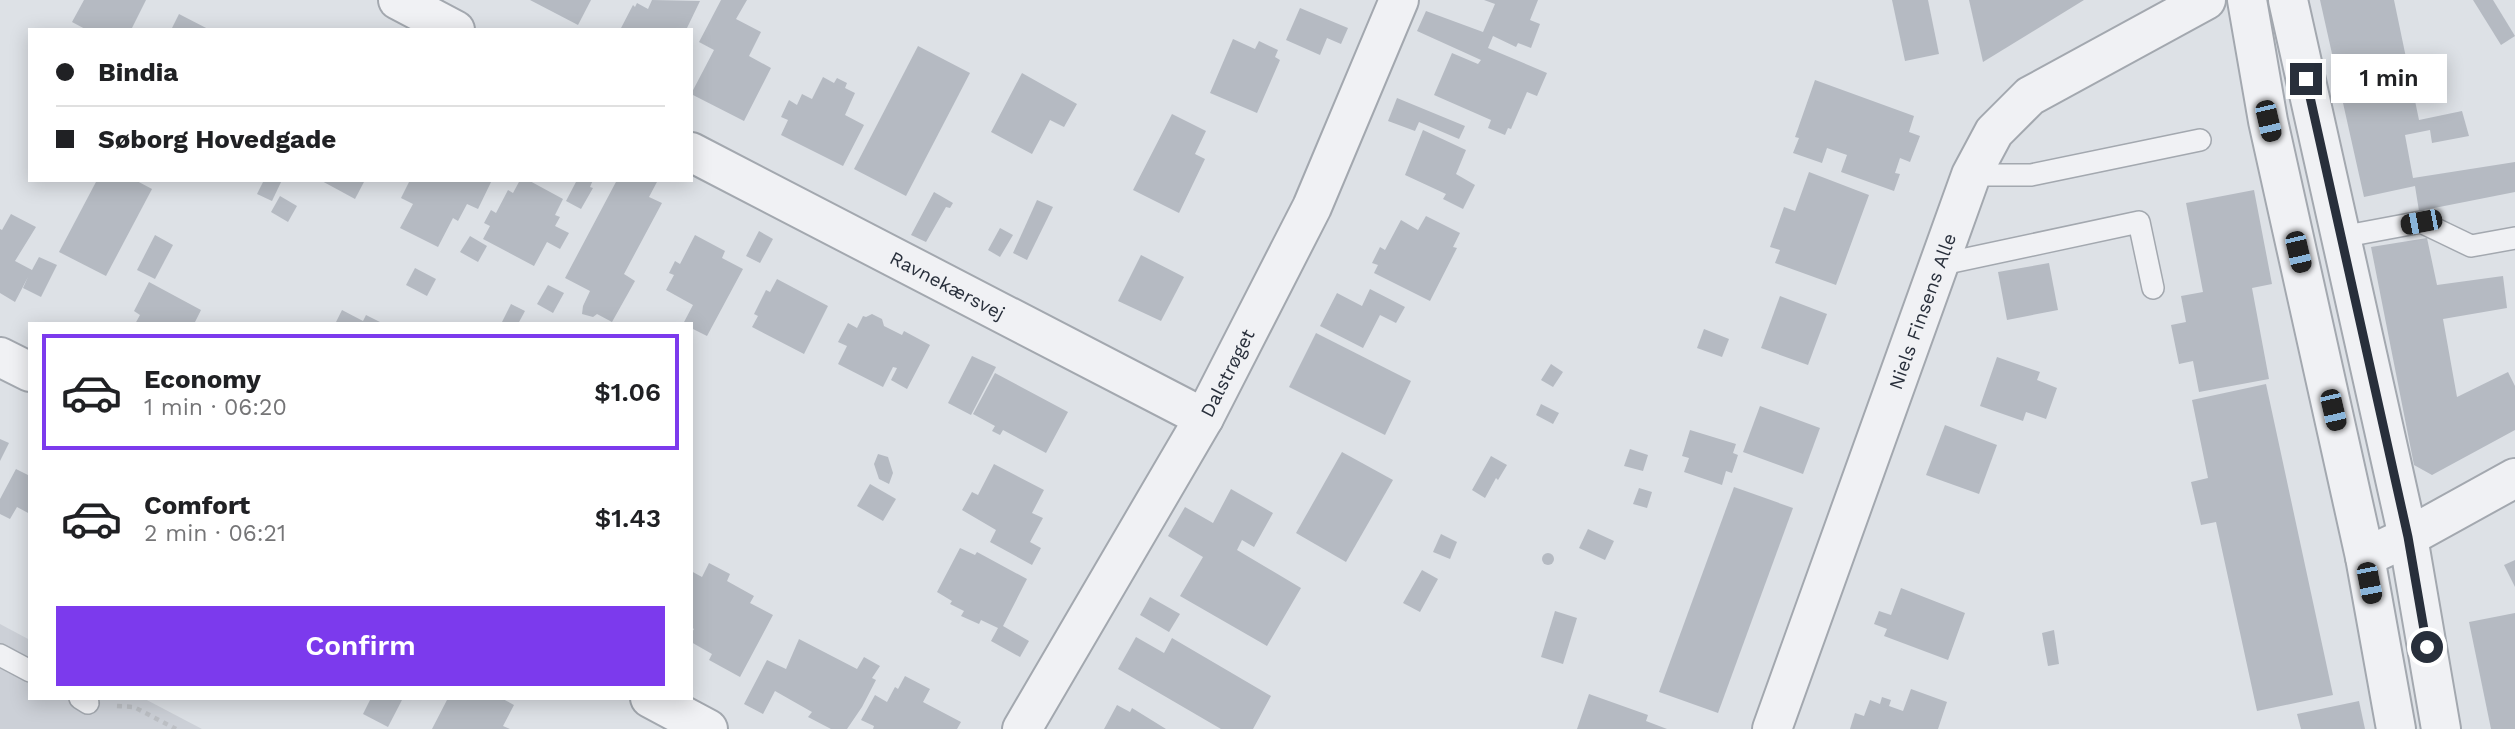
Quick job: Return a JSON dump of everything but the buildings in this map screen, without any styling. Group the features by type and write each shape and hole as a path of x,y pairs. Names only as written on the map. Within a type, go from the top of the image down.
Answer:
{"street":[{"path":"398,0 451,28"},
{"name":"Dalstrøget","path":"1022,729 1204,418 1312,206 1399,0"},
{"name":"Niels Finsens Alle","path":"1772,729 1971,175 1994,132 2030,96 2206,0"},
{"path":"2247,0 2268,121 2365,557 2396,729"},
{"path":"2288,0 2408,537 2441,729"},
{"name":"Ravnekærsvej","path":"693,153 1204,418"},
{"path":"0,357 28,371"},
{"path":"2365,557 2408,537 2515,478"},
{"path":"654,700 708,729"}],"lane":[{"path":"1971,175 2031,175 2200,140"},
{"path":"1938,265 2139,222 2153,288"},
{"path":"2341,237 2421,222 2471,246 2515,238"},
{"path":"0,655 28,670"}],"path":[{"path":"84,701 134,707 176,729"}],"shaded area":[{"path":"0,624 28,639 28,700 147,700 202,729 0,729"}],"route":[{"path":"2306,79 2408,537 2427,647"}]}
